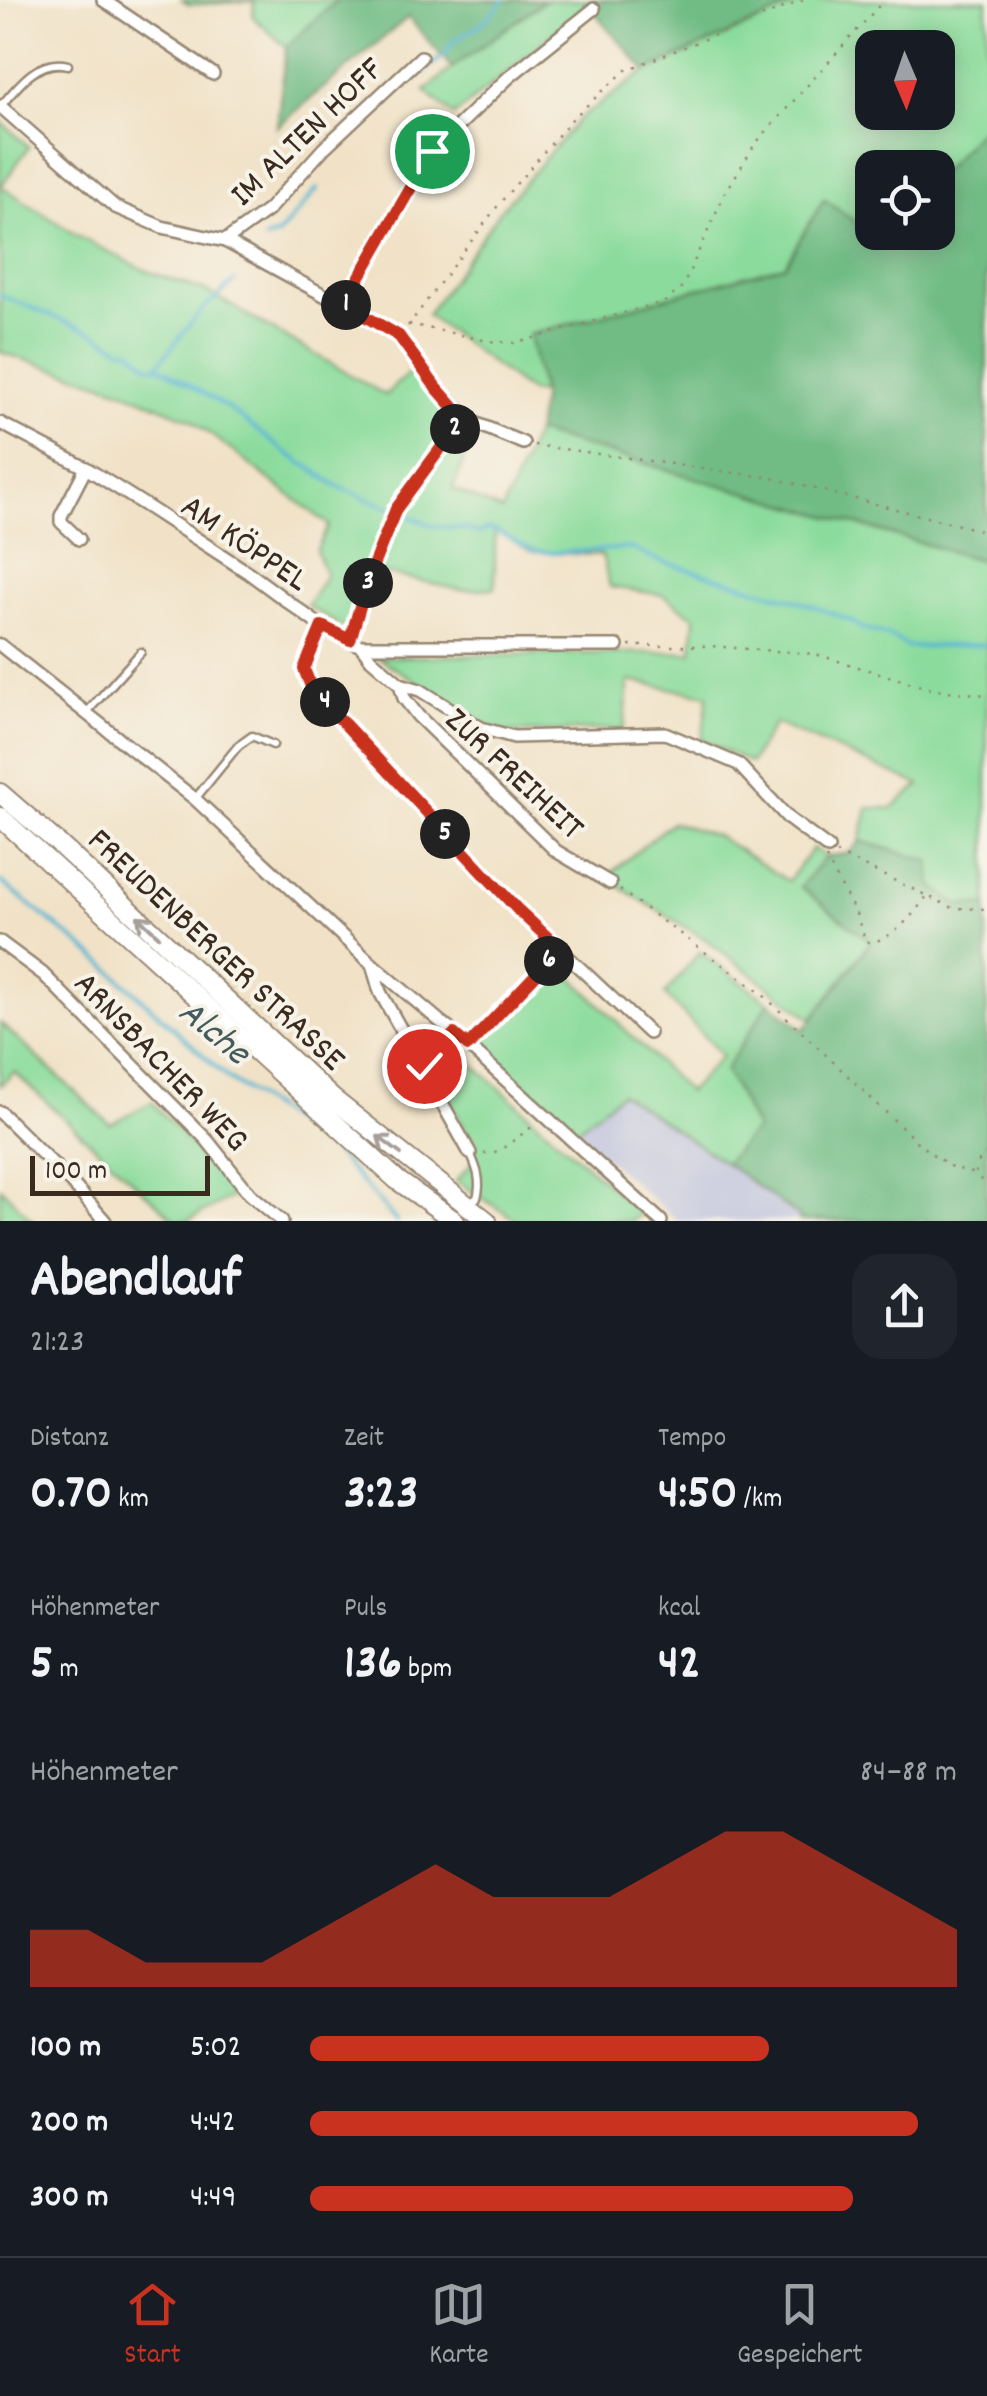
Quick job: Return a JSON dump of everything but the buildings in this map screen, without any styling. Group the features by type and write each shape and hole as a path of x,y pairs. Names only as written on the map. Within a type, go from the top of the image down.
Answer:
{"main road":[{"name":"FREUDENBERGER STRASSE","path":"0,792 458,1216"},
{"name":"FREUDENBERGER STRASSE","path":"0,817 383,1168 427,1204 458,1216 487,1221"}],"street":[{"path":"103,0 213,74"},
{"path":"344,304 432,151 510,78 594,9"},
{"name":"IM ALTEN HOFF","path":"225,240 268,210 324,148 421,57"},
{"name":"IM ALTEN HOFF","path":"0,106 115,207 162,227 225,240 399,336 463,418"},
{"path":"463,418 523,443"},
{"name":"AM KÖPPEL","path":"0,423 86,468 249,573 322,626 356,643 400,684 420,690 497,734 546,738 666,733 738,764 789,819 825,846"},
{"path":"79,539 60,522 60,516 86,468"},
{"path":"322,626 304,669 312,689 518,910 649,1033"},
{"path":"356,643 618,646"},
{"name":"FREUDENBERGER STRASSE","path":"0,645 196,798 372,964 662,1221"},
{"name":"ZUR FREIHEIT","path":"400,684 404,698 418,716 525,823 571,863 610,883"},
{"name":"ARNSBACHER WEG","path":"0,942 43,974 207,1140 250,1194 282,1221"},
{"name":"FREUDENBERGER STRASSE","path":"372,964 380,992 471,1154"},
{"path":"0,1112 105,1221"}],"lane":[{"path":"0,106 40,67 54,62 68,66"},
{"path":"88,711 141,652"},
{"path":"196,798 238,746 252,736 273,746"},
{"path":"458,1216 477,1198 480,1188 471,1154"}],"path":[{"path":"804,0 626,70 573,118 498,204 409,324 516,343 667,301 683,286 724,195 755,144 884,0"},
{"path":"356,643 370,573 394,511 463,418"},
{"path":"523,443 772,478 987,532"},
{"path":"618,646 708,646 815,654 935,690 987,695"},
{"path":"825,846 866,942 877,942 906,922 927,896"},
{"path":"825,846 953,908 987,909"},
{"path":"610,883 761,993 920,1144 949,1166 975,1174 987,1186"},
{"path":"468,1046 560,949"},
{"path":"424,1066 454,1034"},
{"path":"471,1154 499,1151 546,1116"},
{"path":"975,1174 987,1153"}],"shaded area":[{"path":"621,1093 725,1163 798,1216 799,1221 678,1221 575,1131"}],"green space":[{"path":"182,0 337,0 286,47 253,17 254,1 189,5"},
{"path":"337,0 545,0 452,68 408,17 277,127 286,47"},
{"path":"545,0 583,0 588,5 454,116 425,91 452,68"},
{"path":"583,0 806,0 646,71"},
{"path":"806,0 987,0 987,122 955,157 955,150 855,150 855,221 824,199 785,265 529,335 542,393 530,392 427,315 499,212 580,118 646,71"},
{"path":"0,121 29,147 1,186 79,237 147,271 206,291 385,395 410,372 475,430 453,489 502,511 536,432 987,562 987,905 958,905 931,885 930,861 860,841 868,808 892,808 920,785 775,723 750,763 702,740 708,695 629,681 624,729 500,733 377,657 692,652 695,617 663,595 610,587 602,555 532,552 495,530 495,588 461,590 375,571 354,634 307,606 326,575 316,551 329,525 192,420 117,388 0,352"},
{"path":"987,122 987,562 536,432 542,393 529,335 785,265 824,199 855,222 855,250 955,250 955,157"},
{"path":"672,822 717,836 788,881 813,848 826,857 801,887 871,941 812,1019 708,941 605,878"},
{"path":"860,841 930,861 932,886 958,905 987,905 987,1221 799,1221 798,1216 725,1163 756,1129 725,1070 769,1002 804,1030 871,942 800,887 826,857 849,853"},
{"path":"700,952 769,1002 726,1070 756,1129 725,1163 621,1093 575,1131 476,1041 555,960 688,1092 722,1056 665,994"},
{"path":"0,1023 110,1124 152,1102 236,1195 187,1221 176,1221 14,1072 0,1086"},
{"path":"449,1043 640,1213 633,1221 518,1221 456,1181 474,1161 474,1144 429,1065"},
{"path":"0,1187 33,1221 0,1221"}],"waterway":[{"path":"410,82 446,54 454,40 483,23 504,0"},
{"path":"265,239 278,235 318,188"},
{"path":"156,367 201,311 235,281"},
{"path":"0,295 131,350 148,365 162,368 228,408 339,487 433,526 477,533 491,529 534,551 630,548 657,560 802,602 890,636 908,647 987,645"},
{"name":"Alche","path":"0,881 103,963 229,1079 331,1148 396,1221"}],"route":[{"path":"424,1066 454,1034 468,1046 560,949 443,832 305,679 304,669 322,626 350,640 370,573 396,509 463,418 399,336 344,304 432,151"}]}
